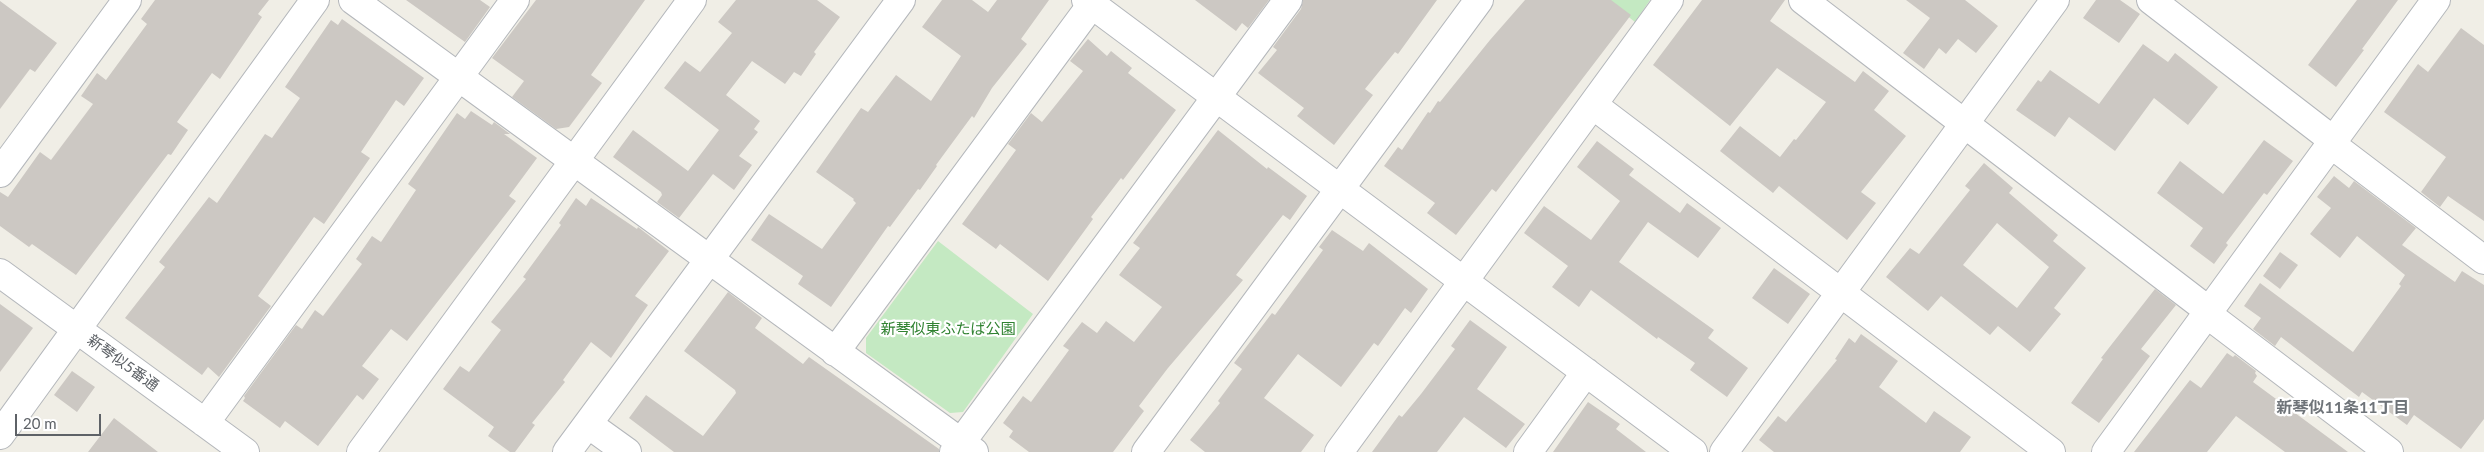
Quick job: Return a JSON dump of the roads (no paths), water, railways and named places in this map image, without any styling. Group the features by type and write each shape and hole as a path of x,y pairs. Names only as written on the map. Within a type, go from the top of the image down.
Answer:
{"street":[{"path":"0,173 127,0"},
{"path":"0,435 316,0"},
{"path":"353,0 835,352 963,449 1288,0"},
{"path":"205,423 515,0"},
{"path":"361,452 692,0"},
{"path":"567,452 901,0"},
{"path":"1146,452 1479,0"},
{"path":"1339,452 1669,0"},
{"path":"1803,0 1965,122 2389,452"},
{"path":"1724,452 2055,0"},
{"path":"2151,0 2484,260"},
{"path":"2106,452 2436,0"},
{"path":"835,352 1091,2 1693,452"},
{"path":"1593,105 2051,452"},
{"name":"新琴似5番通","path":"0,273 246,452"},
{"path":"1528,452 1586,372"},
{"path":"588,424 627,452"}],"district":[{"name":"新琴似11条11丁目","path":"2343,408"}],"park label":[{"name":"新琴似東ふたば公園","path":"948,329"}]}
